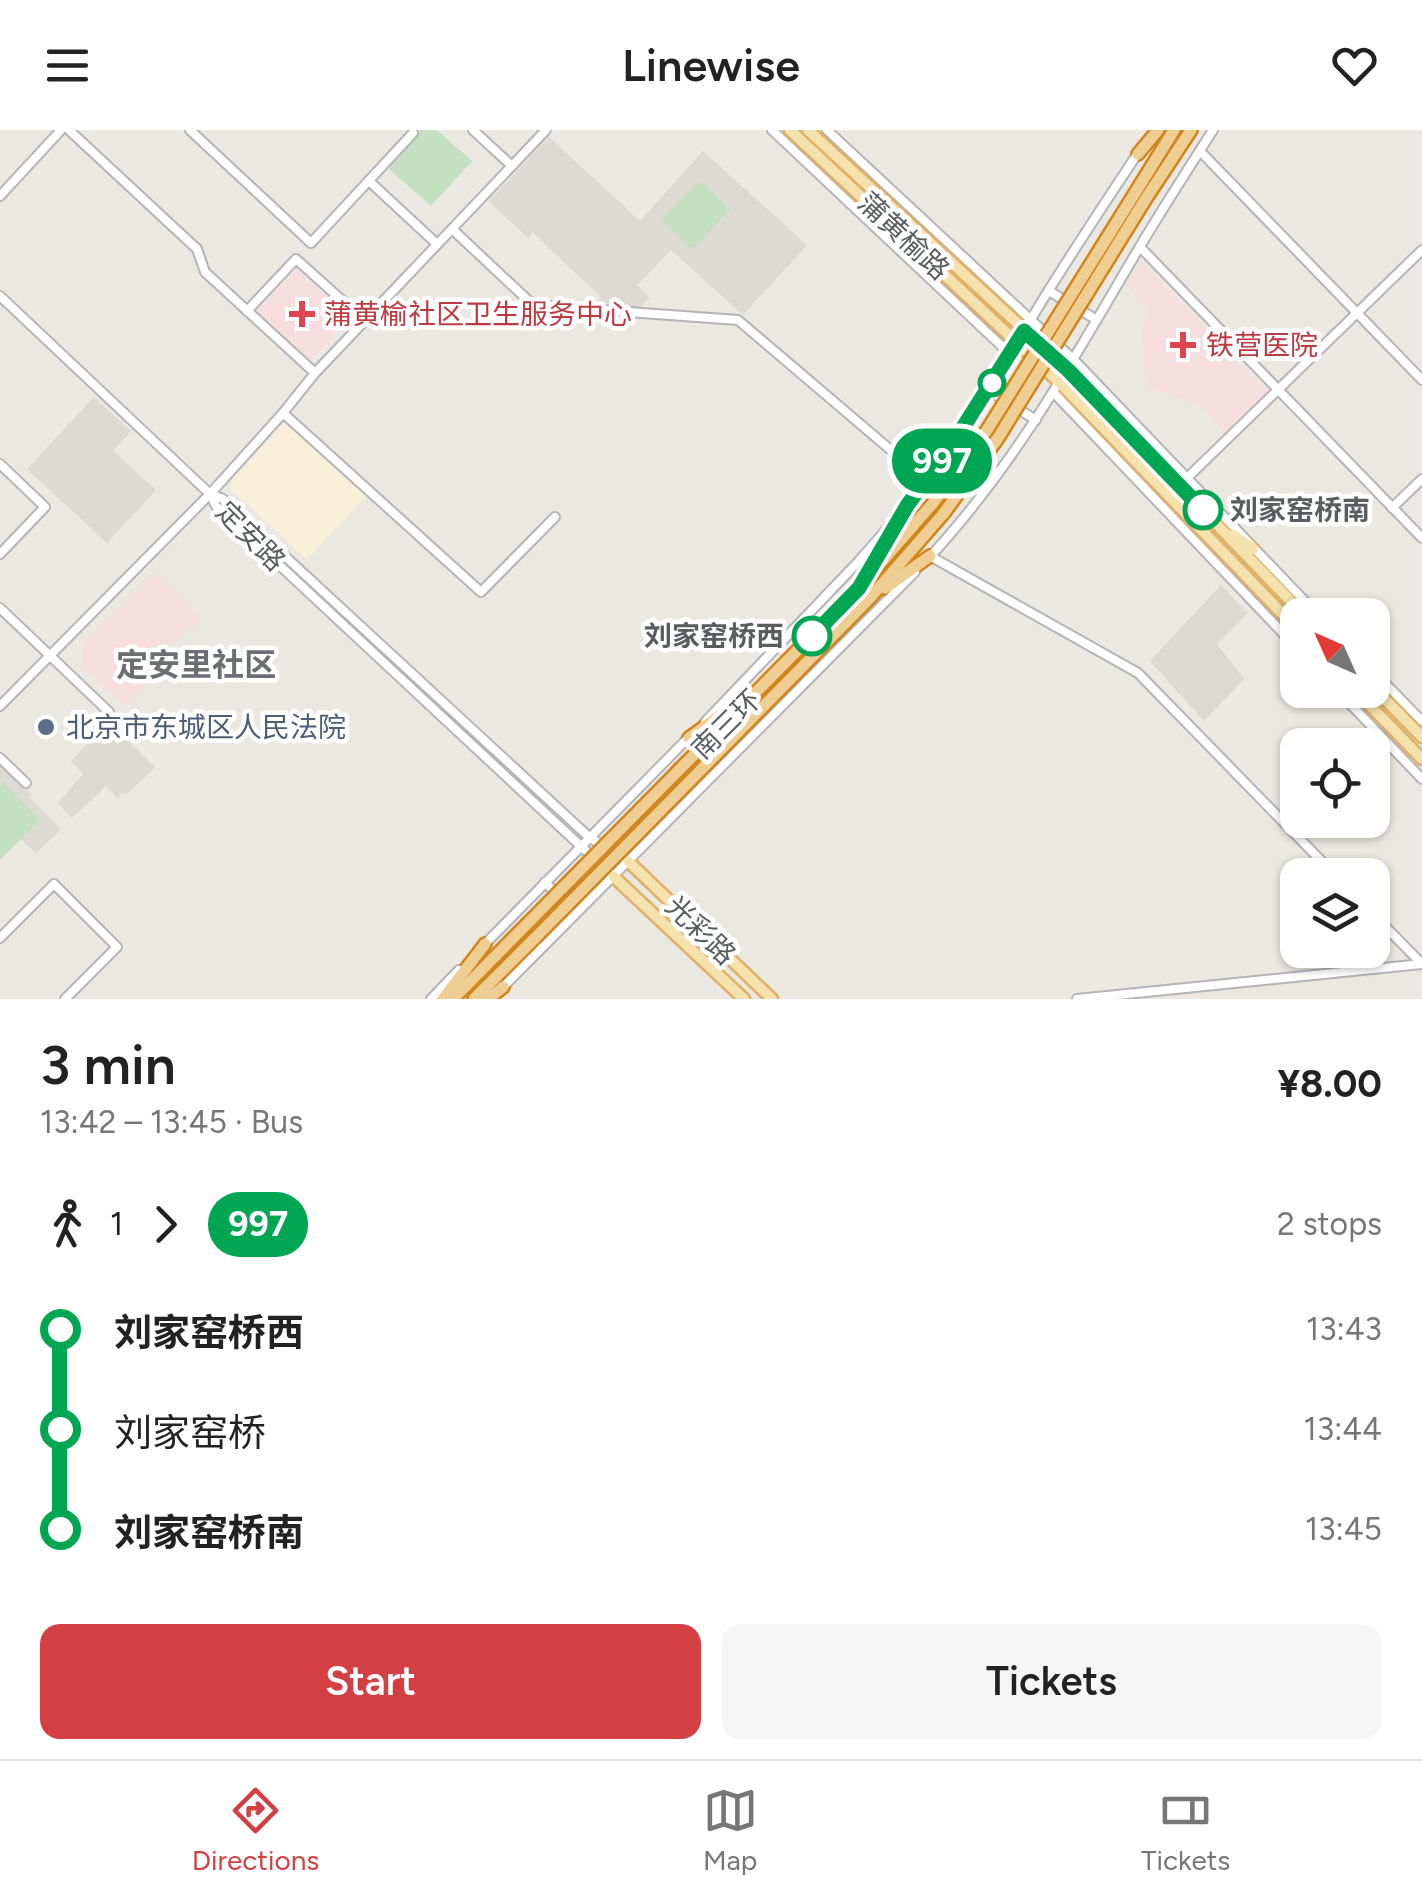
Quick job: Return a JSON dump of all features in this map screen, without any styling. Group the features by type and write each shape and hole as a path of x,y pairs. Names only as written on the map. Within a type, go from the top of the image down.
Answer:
{"highway":[{"path":"1138,154 1156,130"},
{"name":"南三环","path":"474,999 869,599 944,513 998,438 1140,196 1174,130"},
{"name":"南三环","path":"453,999 772,678 859,588 933,503 987,430 1140,196 1191,130"},
{"path":"1179,148 1200,130"},
{"path":"859,588 908,504"},
{"path":"869,599 930,556"},
{"path":"689,738 772,678"},
{"path":"442,999 486,944"},
{"path":"490,999 503,987"}],"main road":[{"name":"蒲黄榆路","path":"790,130 1060,382 1280,611"},
{"name":"蒲黄榆路","path":"808,130 1071,365 1215,523"},
{"path":"1215,523 1253,549"},
{"path":"1215,523 1288,598"},
{"path":"1390,704 1422,737"},
{"path":"1372,708 1422,759"},
{"name":"光彩路","path":"629,862 772,999"},
{"name":"光彩路","path":"614,877 744,999"}],"street":[{"path":"0,196 61,130"},
{"path":"69,130 197,249 204,272 315,373"},
{"path":"190,130 311,243 413,134"},
{"path":"473,130 512,166"},
{"path":"0,706 210,494 315,373 546,130"},
{"path":"772,130 1010,354"},
{"path":"827,130 1028,325"},
{"path":"503,987 930,556 988,488 1054,394 1213,130"},
{"path":"1200,151 1422,380"},
{"path":"431,999 689,738 858,562 908,504 943,459 1138,154"},
{"path":"822,178 824,162"},
{"path":"369,181 437,244"},
{"path":"452,229 533,305 738,320 926,480"},
{"path":"1140,247 1422,538"},
{"path":"1188,477 1422,250"},
{"path":"248,310 296,259 364,321"},
{"path":"1049,291 1097,320"},
{"path":"0,296 210,494"},
{"path":"1071,365 1188,477 1301,598"},
{"path":"988,390 1036,420"},
{"path":"1054,394 1280,630"},
{"path":"284,413 481,592 554,517"},
{"path":"0,464 46,507 0,554"},
{"path":"1392,508 1422,479"},
{"name":"定安路","path":"210,494 223,499 589,838 629,862"},
{"name":"定安路","path":"210,494 216,506 614,877"},
{"path":"930,556 1138,672 1319,858"},
{"path":"2,614 109,712"},
{"path":"1390,688 1422,721"},
{"path":"1354,708 1422,779"},
{"path":"0,758 26,783"},
{"path":"633,794 665,826"},
{"path":"545,882 577,915"},
{"path":"0,938 54,884 117,947 65,999"},
{"path":"1390,932 1422,964"},
{"path":"1077,999 1143,996 1422,964"}],"shaded area":[{"path":"549,137 640,221 703,151 807,245 743,315 671,250 637,285 650,298 640,308 597,302 601,297 533,233 528,238 489,201"},
{"name":"铁营医院","path":"1140,261 1268,393 1226,434 1197,403 1154,391 1145,382 1146,305 1126,286"},
{"name":"蒲黄榆社区卫生服务中心","path":"297,269 350,318 310,362 253,310 277,283 281,286"},
{"path":"94,397 131,431 113,451 156,490 107,543 27,469"},
{"path":"287,420 367,495 307,560 230,489 233,478"},
{"path":"154,573 202,619 162,652 170,661 123,706 82,665 82,645"},
{"path":"1221,585 1248,613 1217,644 1244,679 1204,721 1150,661"},
{"path":"104,725 110,731 115,728 155,767 126,795 117,798 106,786 72,818 58,803 83,774 71,761"},
{"path":"0,764 61,829 36,853 21,839 0,860"}],"green space":[{"path":"421,130 437,130 472,161 431,206 388,168"},
{"path":"702,182 730,209 691,248 663,221"},
{"path":"3,782 40,820 0,860 0,785"}],"bus line":[{"name":"997","path":"812,636 859,588 908,504 972,416 1024,331 1068,370 1203,510"}],"place":[{"name":"蒲黄榆社区卫生服务中心","path":"302,314"},
{"name":"铁营医院","path":"1183,345"},
{"name":"刘家窑桥南","path":"1203,510"},
{"name":"刘家窑桥西","path":"812,636"},
{"name":"北京市东城区人民法院","path":"46,727"}],"district":[{"name":"定安里社区","path":"196,665"}]}
